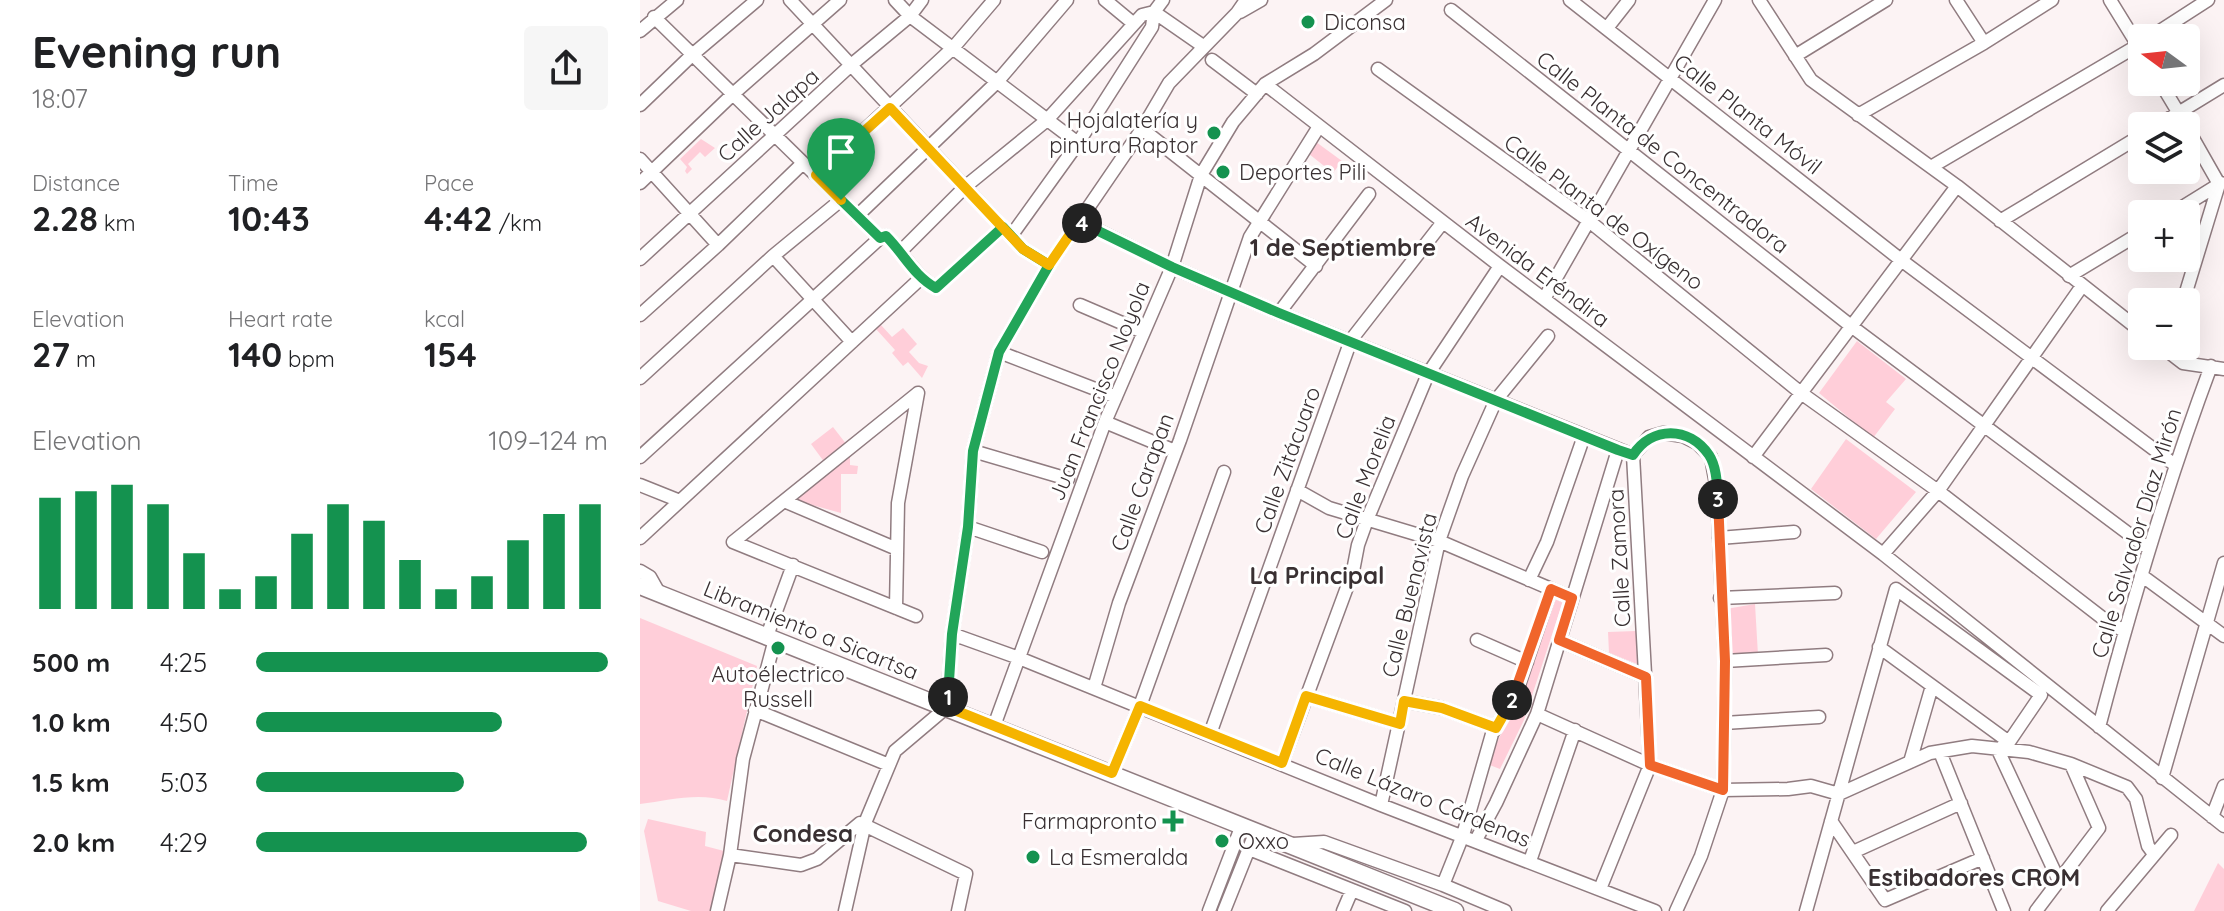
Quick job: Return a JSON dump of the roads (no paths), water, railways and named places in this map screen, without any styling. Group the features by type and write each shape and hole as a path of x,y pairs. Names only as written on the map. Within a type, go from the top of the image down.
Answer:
{"main road":[{"name":"Libramiento a Sicartsa","path":"640,586 1455,911"}],"street":[{"path":"640,31 677,0"},
{"path":"640,105 692,55 757,0"},
{"path":"790,0 1023,249 1049,265"},
{"path":"640,183 733,94 840,0"},
{"path":"895,0 910,16 1078,143"},
{"name":"Calle Jalapa","path":"640,259 851,65 910,16 922,0"},
{"path":"816,175 953,48 994,0"},
{"path":"857,216 997,82 1067,0"},
{"path":"1105,0 1134,24"},
{"path":"640,457 880,238 886,236 901,251 920,279 936,288 1007,232 1078,143 1152,27 1154,12 1163,0"},
{"path":"845,911 864,826 895,751 947,707 952,634 968,527 973,451 999,352 1049,265 1142,129 1169,83 1246,0"},
{"path":"1237,13 1261,0"},
{"name":"Juan Francisco Noyola","path":"994,726 1105,422 1172,267 1201,175 1233,122 1261,89 1386,0"},
{"name":"Calle Planta Móvil","path":"1570,0 1901,260 2175,465"},
{"path":"1607,28 1629,0"},
{"path":"1544,299 1715,0"},
{"path":"1759,0 1811,80 1957,186 2128,321"},
{"path":"1795,56 1886,0"},
{"path":"1956,0 1984,43"},
{"path":"1858,115 2052,0"},
{"path":"2110,0 2128,25"},
{"path":"2173,24 2208,0"},
{"name":"Calle Planta de Concentradora","path":"1451,10 1851,326 2149,549"},
{"path":"901,251 966,186 1047,120 1142,15 1154,12 1203,46"},
{"path":"654,17 880,238"},
{"path":"1931,167 2128,54"},
{"path":"1212,60 1261,89"},
{"name":"Calle Planta de Oxígeno","path":"1378,69 1589,221 1801,393 1938,491 2105,620 2124,631"},
{"path":"2180,112 2224,85"},
{"name":"Avenida Eréndira","path":"1261,89 1284,101 1883,554 2224,826"},
{"name":"Calle Carapan","path":"1094,688 1119,603 1250,237 1318,128"},
{"path":"1142,129 1316,266"},
{"path":"2000,221 2128,143"},
{"path":"2200,148 2222,183"},
{"path":"640,159 718,245"},
{"path":"640,315 803,163"},
{"path":"2194,200 2222,183"},
{"path":"2188,288 2222,183"},
{"path":"1753,457 1957,186"},
{"path":"1279,313 1369,194"},
{"path":"640,378 773,256 841,200"},
{"path":"1079,221 1172,267 1279,313 1618,450 1633,455 1649,437 1663,433 1683,436 1697,443 1711,457 1717,490 1725,661 1723,790 1701,856 1676,911"},
{"name":"Calle Zitácuaro","path":"1210,734 1351,340 1443,222"},
{"path":"2069,276 2128,240"},
{"path":"773,256 852,342"},
{"name":"Calle Morelia","path":"1282,763 1353,571 1367,520 1428,374 1500,266"},
{"path":"640,538 920,279"},
{"path":"1883,554 1938,491 2082,286"},
{"path":"1080,305 1143,332"},
{"name":"Calle Buenavista","path":"1381,805 1439,541 1462,476 1496,400 1548,336"},
{"path":"999,352 1116,397"},
{"path":"2180,360 2217,368"},
{"name":"Calle Salvador Díaz Mirón","path":"2099,727 2124,631 2175,465 2217,368"},
{"path":"896,608 898,503 918,393 733,542 793,565 896,608 916,616"},
{"path":"1105,422 1175,451"},
{"path":"1529,580 1547,542 1584,436"},
{"path":"1443,885 1470,837 1496,803 1537,714 1618,450"},
{"path":"973,451 1068,479"},
{"name":"Calle Zamora","path":"1600,889 1650,765 1633,455"},
{"path":"1112,773 1140,706 1224,472"},
{"path":"640,485 680,501"},
{"path":"1297,490 1329,508 1439,541 1572,598"},
{"path":"784,501 897,549"},
{"path":"968,527 1042,552"},
{"path":"1719,538 1794,532"},
{"path":"2162,778 2224,563"},
{"path":"733,911 718,908 730,855 743,759 771,637 793,565"},
{"path":"640,571 650,577 659,593"},
{"path":"2141,575 2224,636"},
{"path":"1470,837 1496,728 1516,694 1551,589"},
{"path":"1806,911 1896,589 2041,695 2004,746"},
{"path":"1720,598 1835,593"},
{"name":"Calle Lázaro Cárdenas","path":"952,634 1655,911"},
{"path":"1477,640 1527,662"},
{"path":"1559,640 1646,677"},
{"path":"1879,647 2004,746 2059,881"},
{"path":"1725,661 1826,655"},
{"path":"1910,762 1932,686"},
{"path":"1306,696 1400,724"},
{"path":"1404,701 1442,708 1496,728"},
{"path":"755,710 889,765"},
{"path":"1537,714 1650,765 1723,790 1811,786 1839,794 1940,752 1972,746 2004,746 2071,764 2127,787 2136,799 2148,846 2154,854"},
{"path":"1724,723 1819,717"},
{"path":"1530,861 1575,730"},
{"path":"1940,752 2004,911"},
{"path":"2036,911 2099,828 2071,764"},
{"path":"2212,817 2224,786"},
{"path":"1853,852 1961,803"},
{"path":"1831,821 1885,900 1983,858"},
{"path":"730,855 801,865 817,859 860,823 966,874 958,911"},
{"path":"1224,911 1249,849 1249,828"},
{"path":"1211,910 1249,828"},
{"path":"2107,911 2171,835"},
{"path":"1290,845 1324,842 1505,911"},
{"path":"1249,849 1405,911"},
{"path":"1343,911 1352,890"}],"place":[{"name":"Diconsa","path":"1308,22"},
{"name":"Hojalatería y pintura Raptor","path":"1214,133"},
{"name":"Deportes Pili","path":"1223,172"},
{"name":"Autoélectrico Russell","path":"778,648"},
{"name":"Farmapronto","path":"1173,821"},
{"name":"Oxxo","path":"1222,841"},
{"name":"La Esmeralda","path":"1033,857"}],"district":[{"name":"1 de Septiembre","path":"1343,248"},
{"name":"La Principal","path":"1317,576"},
{"name":"Condesa","path":"803,834"},
{"name":"Estibadores CROM","path":"1974,878"}]}
